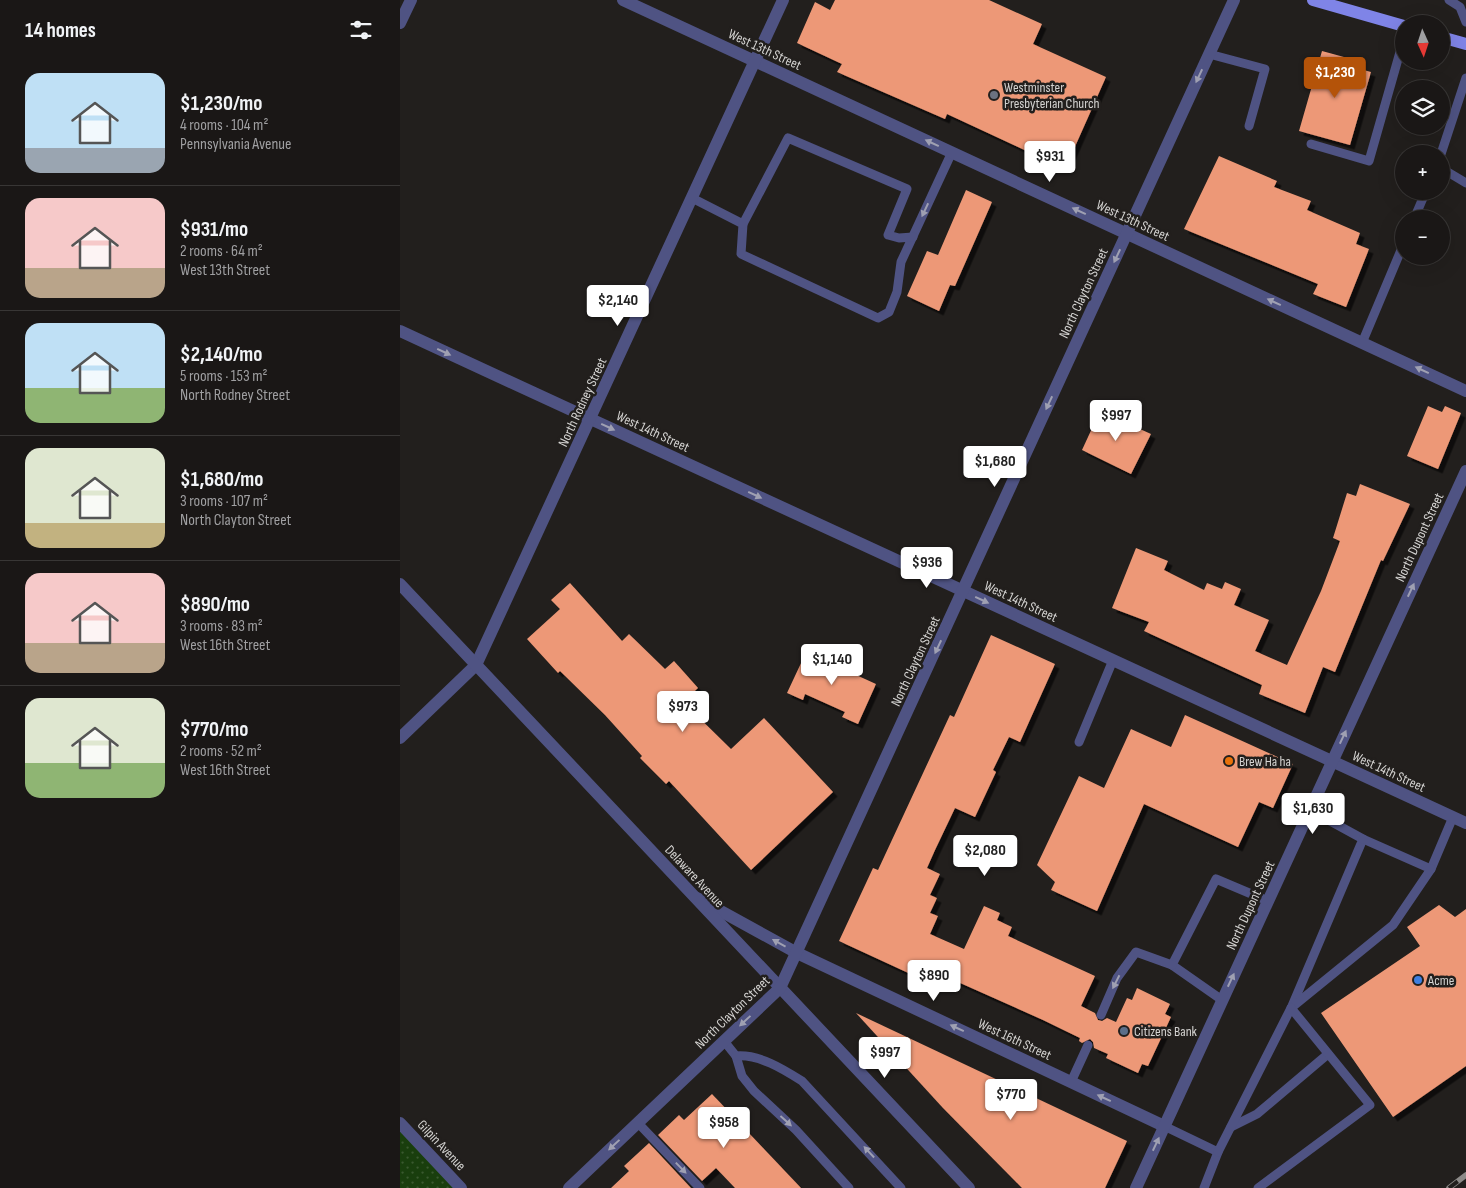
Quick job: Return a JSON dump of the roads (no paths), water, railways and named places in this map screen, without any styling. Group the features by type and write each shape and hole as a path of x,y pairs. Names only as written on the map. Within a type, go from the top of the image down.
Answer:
{"main road":[{"path":"1314,0 1395,23"},
{"path":"1450,39 1466,44"}],"street":[{"path":"400,23 411,0"},
{"name":"West 13th Street","path":"623,0 1466,391"},
{"name":"North Rodney Street","path":"400,738 476,665 783,0"},
{"name":"North Clayton Street","path":"569,1188 780,988 1234,0"},
{"name":"West 14th Street","path":"400,331 1466,823"},
{"name":"North Dupont Street","path":"1136,1188 1466,471"},
{"name":"Delaware Avenue","path":"400,584 969,1188"},
{"name":"West 16th Street","path":"694,896 797,953 1164,1126"},
{"name":"Gilpin Avenue","path":"400,1123 461,1188"}],"lane":[{"path":"1449,0 1460,7 1466,22"},
{"path":"1209,54 1265,69 1249,126"},
{"path":"1311,144 1369,161 1395,70"},
{"path":"1444,145 1466,78"},
{"path":"913,237 899,238 888,235 907,189 788,138 744,224 741,254 878,318 889,312 897,292 901,262 913,237 952,152"},
{"path":"1450,173 1466,183"},
{"path":"692,198 744,224"},
{"path":"1362,343 1395,264"},
{"path":"1079,742 1113,660"},
{"path":"1310,810 1363,839 1431,869"},
{"path":"1291,1008 1393,924 1431,869 1454,817"},
{"path":"1204,1188 1230,1127 1291,1008 1363,839"},
{"path":"1172,965 1216,879 1268,900"},
{"path":"1101,1015 1117,978 1136,952 1172,965 1222,1000"},
{"path":"1258,1188 1370,1105 1291,1008"},
{"path":"724,1041 736,1056 742,1076 754,1091 796,1130 849,1188"},
{"path":"1071,1082 1088,1045"},
{"path":"1230,1127 1257,1114 1328,1054"},
{"path":"736,1056 748,1055 784,1070 802,1081 901,1188"},
{"path":"638,1123 700,1188"},
{"path":"1164,1126 1218,1152"}],"railway":[{"path":"1449,1188 1466,1175"}],"place":[{"name":"Westminster Presbyterian Church","path":"994,95"},
{"name":"Brew Ha ha","path":"1229,761"},
{"name":"Acme","path":"1418,980"},
{"name":"Citizens Bank","path":"1124,1031"}]}
